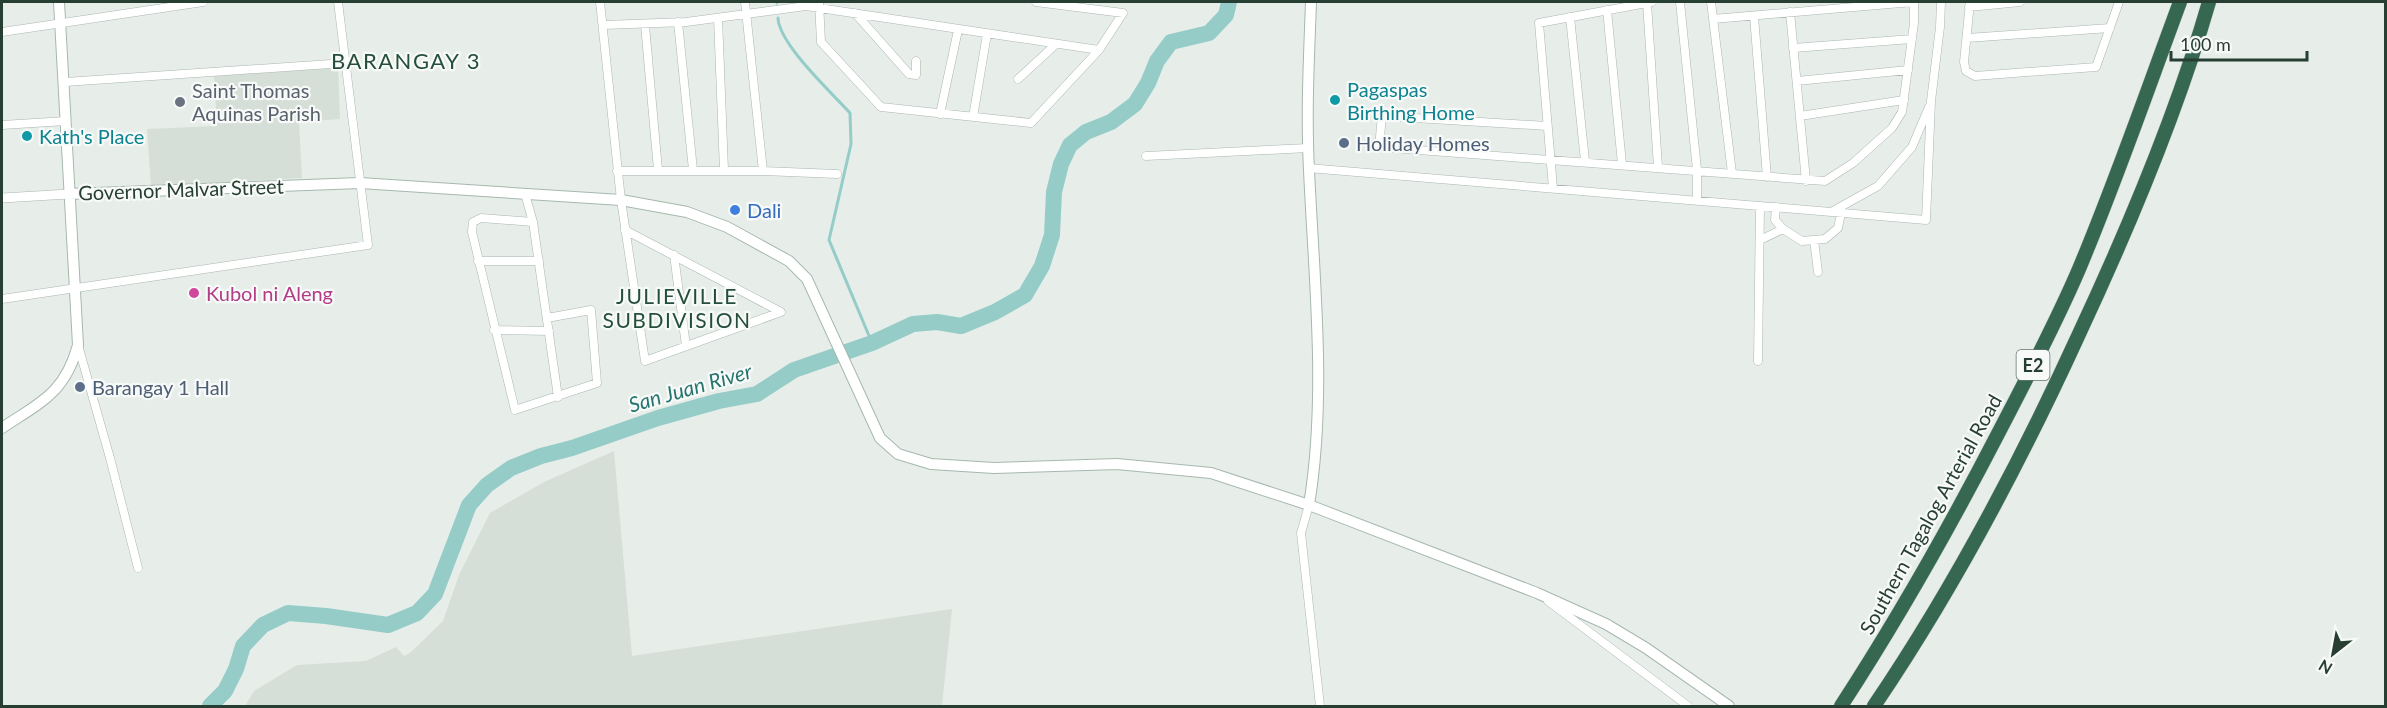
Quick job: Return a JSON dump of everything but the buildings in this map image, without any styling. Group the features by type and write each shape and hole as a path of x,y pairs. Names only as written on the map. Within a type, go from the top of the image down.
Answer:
{"highway":[{"name":"Southern Tagalog Arterial Road","path":"1841,706 1955,517 2078,271 2180,2"},
{"name":"E2","path":"1874,706 1982,531 2047,405 2140,198 2210,2"}],"main road":[{"path":"2,428 49,397 64,381 78,345 59,2"},
{"path":"1309,505 1316,463 1317,328 1308,168 1307,104 1311,2"},
{"name":"Governor Malvar Street","path":"69,194 360,183 621,200 687,212 727,227 789,261 807,279 880,438 898,454 931,464 994,468 1117,464 1211,473 1309,505 1537,593 1606,624 1646,648 1729,706"}],"street":[{"path":"2,32 203,2"},
{"path":"2,299 368,245 338,2"},
{"path":"600,2 617,171 645,361 781,312 626,230"},
{"path":"745,2 763,171"},
{"path":"819,4 822,42 881,107 1031,123 1099,50 1123,14 1036,2"},
{"path":"1552,188 1539,23 1649,2 1658,167"},
{"path":"1680,2 1697,170 1697,200"},
{"path":"1711,2 1732,173"},
{"path":"1547,126 1382,116 1379,147 1825,181 1852,164 1892,128 1902,112 1912,39 1914,2 1713,19"},
{"path":"1308,168 1926,220 1931,101 1941,2"},
{"path":"2020,2 1970,4 1964,68 1975,76 2096,67 2119,2"},
{"path":"603,25 678,22 819,4 855,13 958,30 1099,50"},
{"path":"1607,10 1622,164"},
{"path":"1790,12 1806,181"},
{"path":"855,13 909,74 916,75 916,61"},
{"path":"1754,16 1767,177"},
{"path":"1570,17 1585,161"},
{"path":"718,18 724,170"},
{"path":"678,22 693,170"},
{"path":"645,25 657,170"},
{"path":"1967,38 2110,28"},
{"path":"939,114 958,30"},
{"path":"973,117 987,34"},
{"path":"1793,48 1912,39"},
{"path":"1018,80 1055,45"},
{"path":"65,82 345,63"},
{"path":"1797,81 1908,70"},
{"path":"1800,116 1904,100"},
{"path":"1832,212 1878,186 1912,147 1931,101"},
{"path":"2,125 66,121"},
{"path":"1146,156 1308,148"},
{"path":"617,171 724,170 837,174"},
{"name":"Governor Malvar Street","path":"2,198 69,194"},
{"path":"525,194 534,222 558,397"},
{"path":"1758,361 1760,206"},
{"path":"1776,207 1775,220 1783,229 1802,240 1825,239 1838,228 1842,213"},
{"path":"534,222 481,218 473,222 472,232 478,261 515,410 597,383 591,310 547,318"},
{"path":"1760,240 1783,229"},
{"path":"1814,240 1818,272"},
{"path":"674,255 686,346"},
{"path":"478,261 539,261"},
{"path":"494,330 549,331"},
{"path":"78,345 138,568"},
{"path":"1309,505 1301,533 1320,706"},
{"path":"1537,593 1688,706"}],"shaded area":[{"path":"338,68 340,119 299,122 302,178 151,186 147,129 217,126 214,76"},
{"path":"614,451 632,656 952,609 942,706 245,706 254,691 297,665 366,661 396,647 404,656 410,653 443,621 459,575 490,513 544,482"}],"waterway":[{"name":"San Juan River","path":"210,706 225,691 236,669 243,646 263,625 288,613 388,625 417,613 435,594 469,505 487,485 511,468 658,418 719,401 757,394 794,370 872,343 913,324 937,322 961,326 995,312 1025,295 1042,266 1052,235 1054,192 1061,164 1070,145 1086,132 1111,122 1135,104 1148,83 1157,61 1171,42 1209,33 1226,15 1229,2"},
{"path":"778,18 781,29 796,54 850,113 851,144 829,240 872,343"}],"place":[{"name":"Pagaspas Birthing Home","path":"1335,100"},
{"name":"Saint Thomas Aquinas Parish","path":"180,102"},
{"name":"Kath's Place","path":"27,136"},
{"name":"Holiday Homes","path":"1344,143"},
{"name":"Dali","path":"735,210"},
{"name":"Kubol ni Aleng","path":"194,293"},
{"name":"Barangay 1 Hall","path":"80,387"}],"district":[{"name":"BARANGAY 3","path":"406,60"},
{"name":"JULIEVILLE SUBDIVISION","path":"677,307"}]}
